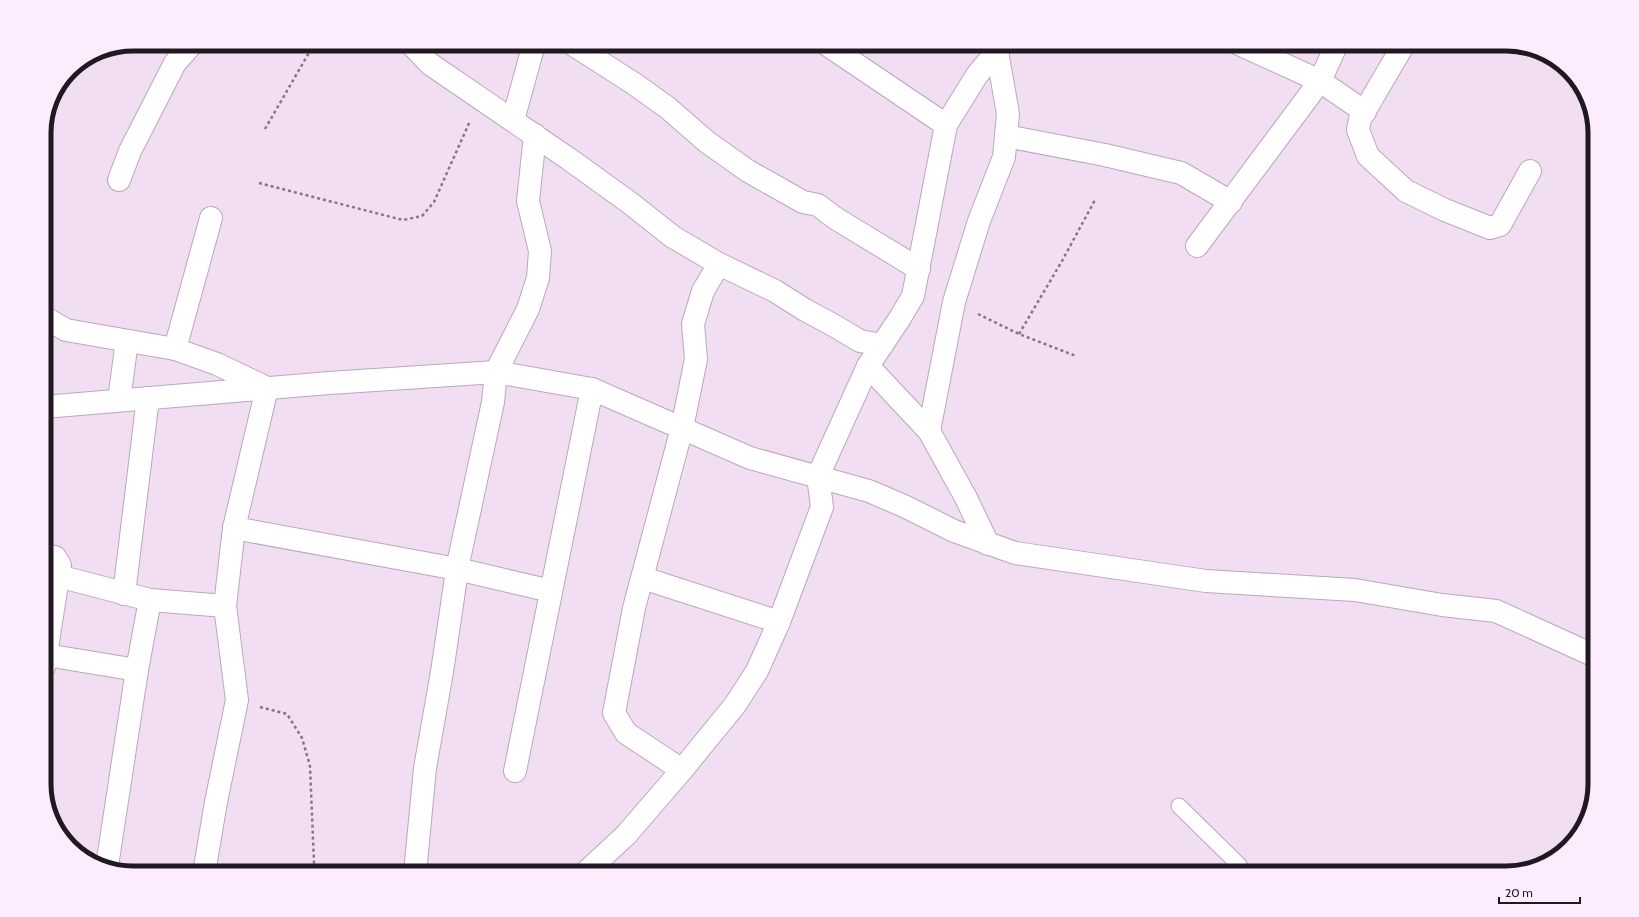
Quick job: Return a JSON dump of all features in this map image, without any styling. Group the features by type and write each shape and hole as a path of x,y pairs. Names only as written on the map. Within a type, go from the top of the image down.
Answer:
{"street":[{"path":"119,180 130,151 175,63 186,51"},
{"path":"418,51 430,64 513,120 630,203 673,237 719,264 775,291 860,341 882,345"},
{"path":"513,120 532,51"},
{"path":"583,51 668,108 707,142 748,171 803,202 818,206 835,218 920,269"},
{"path":"836,51 946,125"},
{"path":"593,866 626,835 682,770 735,705 757,671 779,622 822,507 818,476 868,366 913,296 920,269 946,125 992,51"},
{"path":"929,431 954,302 979,221 1004,157 1008,114 996,51"},
{"path":"1254,51 1320,81 1365,112"},
{"path":"1197,246 1320,81 1334,51"},
{"path":"1400,51 1360,119 1358,130 1368,156 1406,191 1445,210 1490,228 1500,225 1530,171"},
{"path":"416,866 425,768 442,672 457,569 493,402 496,372 528,308 538,278 540,252 528,201 534,135"},
{"path":"1006,136 1105,155 1180,173 1231,202"},
{"path":"175,349 211,218"},
{"path":"682,770 626,733 614,713 634,608 682,428 696,359 693,324 703,291 719,264"},
{"path":"51,321 66,330 175,349 217,364 267,388"},
{"path":"119,400 127,341"},
{"path":"868,366 929,431 966,498 988,544"},
{"path":"51,406 267,388 496,372 592,389 750,458 869,491 904,506 954,531 1015,554 1206,581 1355,590 1442,605 1496,611 1588,653"},
{"path":"205,866 216,802 237,700 225,606 234,528 267,388"},
{"path":"515,771 592,389"},
{"path":"124,594 148,398"},
{"path":"234,528 457,569 551,591"},
{"path":"51,556 55,557 60,565 51,622"},
{"path":"58,576 150,600 225,606"},
{"path":"643,578 779,622"},
{"path":"108,862 137,670 150,600"},
{"path":"51,662 137,670"}],"lane":[{"path":"1179,806 1239,866"}],"path":[{"path":"265,129 310,51"},
{"path":"259,183 403,220 422,216 434,202 481,98"},
{"path":"1019,334 1062,261 1095,200"},
{"path":"954,302 1019,334 1076,356"},
{"path":"237,700 286,714 302,738 310,766 314,863 313,866"}]}
